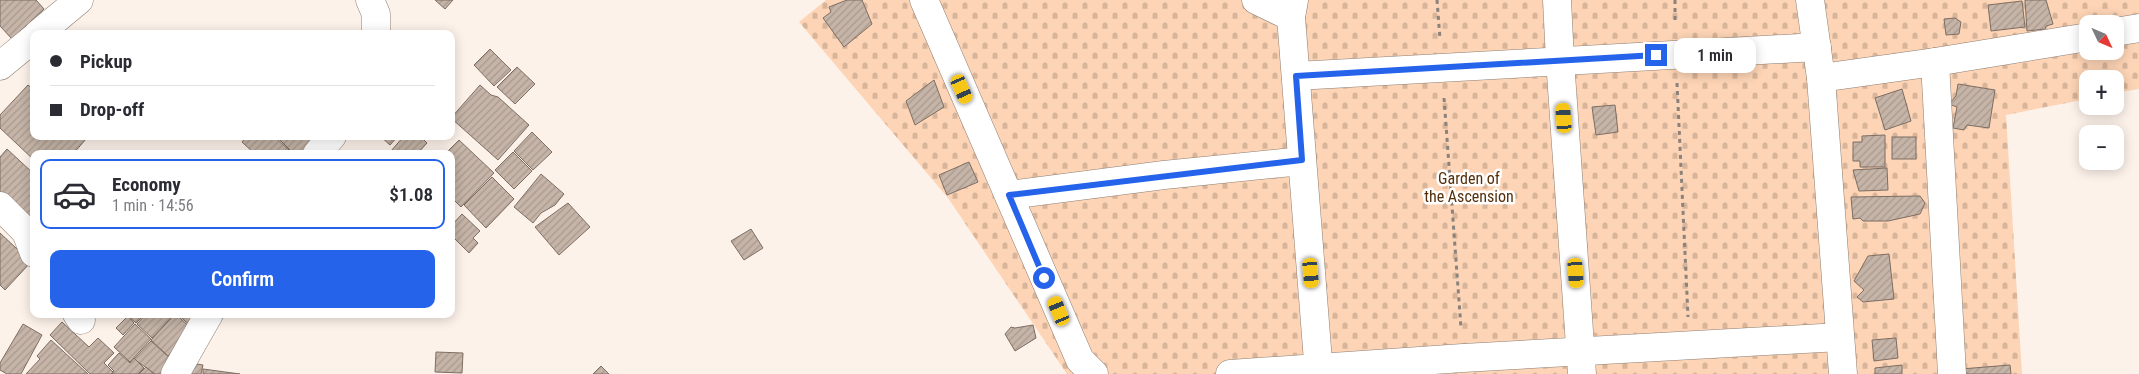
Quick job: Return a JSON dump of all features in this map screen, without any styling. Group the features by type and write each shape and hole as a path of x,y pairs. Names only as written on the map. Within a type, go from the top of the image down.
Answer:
{"street":[{"path":"43,30 79,0"},
{"path":"370,0 376,14 376,30"},
{"path":"924,0 1080,360 1094,374"},
{"path":"1256,0 1292,8 1319,371"},
{"path":"1557,0 1582,362"},
{"path":"1810,0 1821,78 1843,374"},
{"path":"2124,30 2139,28"},
{"path":"1821,78 2079,38"},
{"path":"0,66 30,41"},
{"path":"1296,76 1817,47"},
{"path":"1935,62 1952,374"},
{"path":"320,150 329,140"},
{"path":"1009,195 1302,160"},
{"path":"0,206 26,232 30,242"},
{"path":"175,374 207,318"},
{"path":"1230,374 1319,371 1464,358 1582,362 1689,345 1840,337"}],"path":[{"path":"1437,0 1464,358"},
{"path":"1675,0 1689,345"}],"green space":[{"name":"Garden of the Ascension","path":"826,0 2139,0 2139,89 2124,92 2124,70 2079,70 2079,101 2006,115 2022,374 1067,374 948,198 799,22"}],"building":[{"path":"0,0 36,0 44,9 12,39 0,26"},
{"path":"435,0 453,0 445,9"},
{"path":"847,0 862,0 872,24 844,47 823,18 831,12 829,7"},
{"path":"2025,0 2046,0 2053,24 2046,26 2045,29 2027,31"},
{"path":"2022,1 2025,27 1991,31 1988,5"},
{"path":"1955,18 1961,22 1959,34 1946,35 1944,19"},
{"path":"490,49 511,70 494,86 474,65"},
{"path":"517,67 535,84 515,104 497,87"},
{"path":"934,80 944,107 915,125 906,101"},
{"path":"1958,84 1995,90 1989,128 1967,125 1964,130 1953,128 1957,107 1949,104 1956,96"},
{"path":"28,85 30,87 30,140 85,140 76,150 30,150 30,156 0,128 0,115"},
{"path":"480,85 491,95 498,97 529,125 498,160 455,122 455,113"},
{"path":"1902,89 1911,121 1885,130 1875,98"},
{"path":"1615,105 1618,132 1596,135 1592,107"},
{"path":"532,132 552,152 533,170 514,151"},
{"path":"1885,135 1885,167 1860,167 1860,161 1853,161 1853,142 1862,142 1862,136"},
{"path":"1892,137 1916,137 1916,159 1892,159"},
{"path":"244,140 278,140 289,150 251,150 242,142"},
{"path":"280,140 320,140 313,150 290,150"},
{"path":"384,140 394,140 390,145"},
{"path":"401,140 424,140 427,143 421,150 392,150"},
{"path":"459,140 494,173 461,207 455,201 455,150 449,150"},
{"path":"7,149 30,170 30,221 0,200 0,157"},
{"path":"513,152 532,171 514,189 495,170"},
{"path":"969,162 978,182 947,195 939,175"},
{"path":"1887,168 1888,190 1859,191 1853,170"},
{"path":"541,174 564,194 555,205 541,213 533,223 514,207"},
{"path":"492,177 514,199 486,228 464,205"},
{"path":"1920,196 1925,203 1920,214 1888,221 1853,219 1851,197"},
{"path":"568,203 590,227 559,255 535,227"},
{"path":"462,214 480,231 473,238 478,243 469,253 455,239 455,222"},
{"path":"751,229 763,248 744,260 731,241"},
{"path":"0,233 30,263 5,290 0,285"},
{"path":"1889,254 1894,299 1863,302 1857,297 1864,290 1854,281 1868,256"},
{"path":"126,318 130,318 134,323 123,335 116,328"},
{"path":"130,318 141,318 136,323"},
{"path":"142,318 171,318 152,338 137,324"},
{"path":"171,318 180,318 197,333 177,346 168,356 151,340"},
{"path":"182,318 200,318 192,327"},
{"path":"62,322 89,347 98,338 114,353 104,363 113,372 111,374 90,374 50,335"},
{"path":"23,324 42,335 21,374 7,374 0,370 0,363"},
{"path":"135,324 151,339 130,362 114,347"},
{"path":"1033,325 1036,338 1015,351 1005,334 1011,327"},
{"path":"1896,338 1898,358 1874,361 1872,340"},
{"path":"51,340 88,374 26,374 40,359 37,356"},
{"path":"151,341 173,361 162,374 155,374 134,359"},
{"path":"436,352 463,353 462,373 435,372"},
{"path":"119,353 130,363 134,358 144,368 138,374 112,374 114,371 108,365"},
{"path":"185,362 203,365 201,374 183,374"},
{"path":"1902,365 1902,374 1875,374 1875,368"},
{"path":"2010,365 2011,374 1961,374 1961,369"},
{"path":"601,366 609,374 593,374"},
{"path":"146,367 154,374 139,374"},
{"path":"203,369 240,374 203,374"}],"route":[{"path":"1044,278 1009,195 1302,160 1296,76 1656,55"}]}
